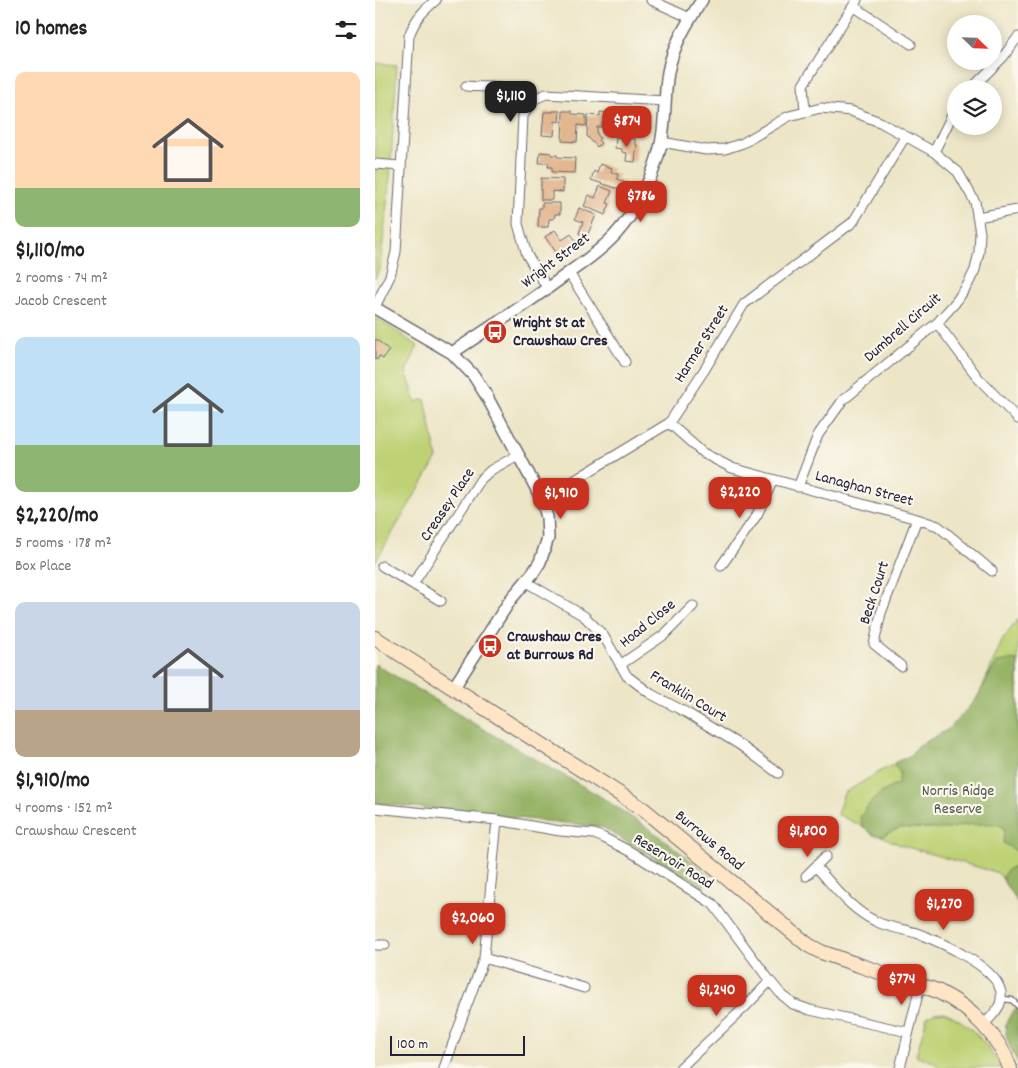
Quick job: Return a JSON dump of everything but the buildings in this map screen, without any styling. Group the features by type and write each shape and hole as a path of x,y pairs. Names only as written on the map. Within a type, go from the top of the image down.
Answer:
{"main road":[{"name":"Burrows Road","path":"375,638 643,809 808,945 821,952 940,992 961,1005 983,1025 1006,1057 1010,1068"}],"street":[{"path":"437,0 421,12 413,23 409,36 396,252 390,276 375,308 453,353 474,376 542,500 547,517 548,538 540,562 511,599 454,687"},
{"path":"651,0 690,18"},
{"name":"Wright Street","path":"453,353 548,289 603,247 616,234 630,215 650,177 662,142 668,72 673,51 690,18 702,0"},
{"path":"805,112 803,85 855,3 911,44"},
{"path":"980,80 1003,57 1018,37"},
{"path":"466,86 518,90 526,93 532,100"},
{"path":"548,289 527,255 518,224 523,116 532,100 546,94 665,102"},
{"name":"Dumbrell Circuit","path":"662,142 706,150 725,149 743,143 789,116 821,108 851,111 880,122 934,152 958,172 975,202 980,233 975,270 967,286 937,323 843,400 818,435 798,487"},
{"path":"934,152 947,125"},
{"name":"Harmer Street","path":"542,500 669,423 705,369 744,304 853,222 905,137"},
{"path":"375,164 401,166"},
{"path":"977,217 1018,210"},
{"path":"569,273 625,362"},
{"path":"937,323 979,379 1018,419"},
{"name":"Lanaghan Street","path":"669,423 703,453 732,468 938,526 992,570"},
{"name":"Creasey Place","path":"413,584 481,478 491,470 518,455"},
{"path":"721,566 757,515 773,480"},
{"name":"Beck Court","path":"901,666 875,644 881,613 917,519"},
{"path":"382,566 441,601"},
{"name":"Franklin Court","path":"526,582 584,616 603,635 627,676 651,694 740,745 778,773"},
{"name":"Hoad Close","path":"620,665 664,635 693,606"},
{"name":"Reservoir Road","path":"375,808 497,820 560,831 594,834 631,852 713,904 770,981 793,1004 810,1010 908,1032"},
{"path":"445,1068 484,958 497,820"},
{"path":"805,876 826,856"},
{"path":"816,867 857,912 877,922 945,944 982,967 1001,990 1001,998 996,1011 983,1025"},
{"path":"375,945 385,945"},
{"path":"484,958 584,988"},
{"path":"680,1068 770,981"},
{"path":"899,1068 920,986"}],"lane":[{"path":"1001,998 1012,1000 1018,1006"}],"green space":[{"path":"375,63 397,65 390,177 380,267 375,279"},
{"path":"375,317 418,346 406,371 416,402 425,399 437,458 375,562"},
{"name":"Norris Ridge Reserve","path":"1018,619 1018,899 998,873 900,845 837,814 844,793 886,768 947,741 980,693 1002,641"},
{"name":"Norris Ridge Reserve","path":"1018,661 1018,852 1003,843 1004,828 997,824 963,825 949,829 900,828 882,836 873,835 863,826 860,818 876,797 898,784 900,772 894,763 911,755 918,746 949,729 977,698 998,662"},
{"path":"375,664 598,795 658,835 711,876 703,887 602,827 375,803"},
{"path":"1014,867 1018,874 1018,903 1002,877 1008,869"},
{"path":"1018,1008 1018,1063 1008,1041 1006,1027 1011,1014"},
{"path":"944,1012 969,1028 984,1042 1000,1068 939,1068 934,1062 916,1056 927,1017 934,1013"}],"place":[{"name":"Wright St at Crawshaw Cres","path":"495,332"},
{"name":"Crawshaw Cres at Burrows Rd","path":"490,646"}]}
